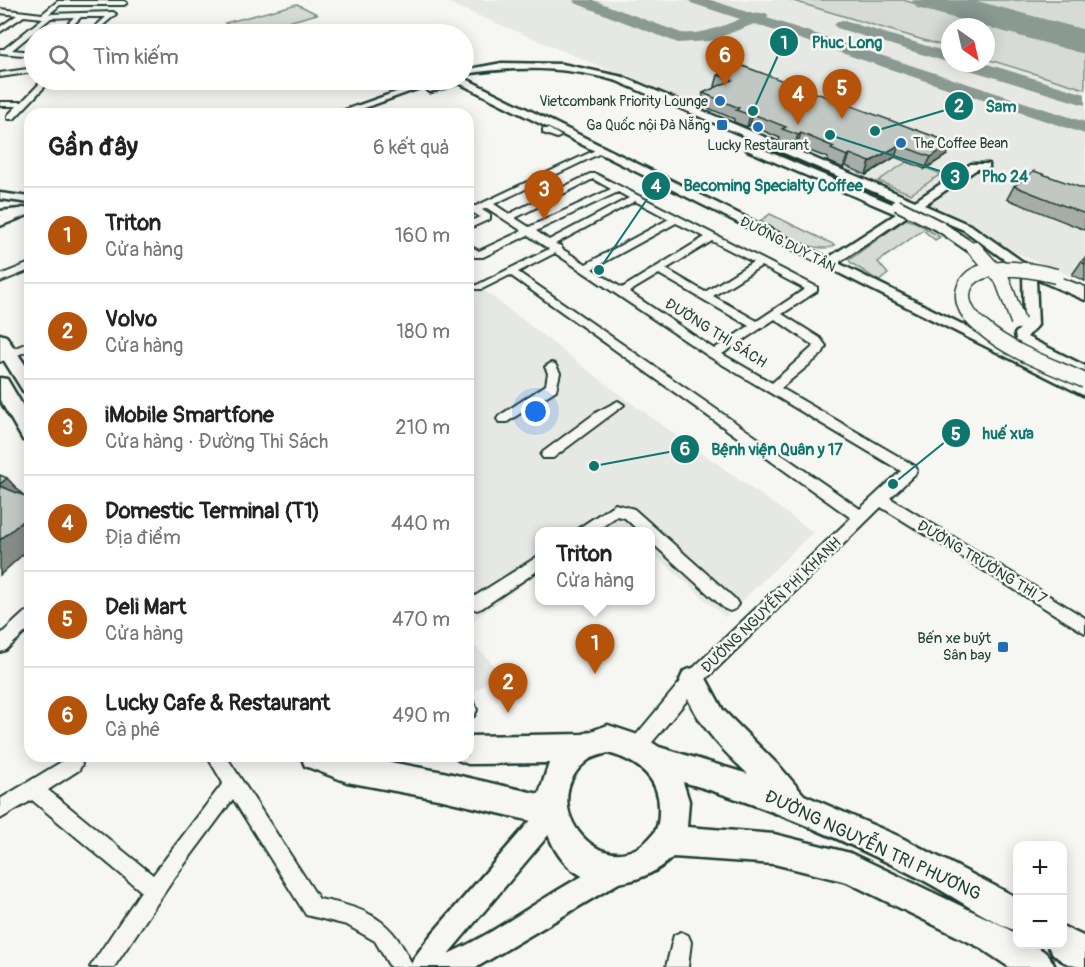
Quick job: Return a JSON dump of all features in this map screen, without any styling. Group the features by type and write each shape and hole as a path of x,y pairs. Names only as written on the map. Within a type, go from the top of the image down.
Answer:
{"main road":[{"path":"0,222 24,210"},
{"path":"3,351 24,378"},
{"path":"0,384 24,425"},
{"path":"693,680 699,699 722,732 799,808"},
{"path":"474,750 580,747 594,741 608,739 624,740 647,753 665,772 675,799 672,828 665,842 647,860 624,869 597,865 573,850 561,835 553,812 552,793 557,775 567,759 580,747"},
{"name":"ĐƯỜNG NGUYỄN TRI PHƯƠNG","path":"647,753 799,808 918,862 1013,914"},
{"path":"331,762 347,768 443,786 553,812"},
{"name":"ĐƯỜNG NGUYỄN TRI PHƯƠNG","path":"665,842 696,842 774,849 850,868 990,936 1039,967"},
{"path":"1067,945 1085,955"}],"street":[{"path":"36,24 58,3 124,3 102,24"},
{"path":"0,11 46,16 112,15"},
{"path":"0,16 9,13"},
{"path":"0,30 21,15"},
{"path":"72,24 80,16"},
{"path":"3,52 24,34"},
{"path":"3,52 24,55"},
{"path":"474,71 544,66 581,69 611,76 968,228 1029,272 1085,296"},
{"path":"19,73 24,67"},
{"path":"474,76 529,70 569,72 622,86 869,192 928,220 972,248 997,272 1009,293 1021,332 1085,372"},
{"path":"0,75 24,72"},
{"path":"474,78 542,74 596,81 723,135"},
{"name":"ĐƯỜNG DUY TÂN","path":"474,85 1085,391"},
{"path":"11,117 37,90"},
{"path":"365,108 420,90"},
{"path":"0,104 24,104"},
{"path":"370,108 374,106"},
{"path":"546,131 556,136"},
{"path":"744,144 902,212"},
{"path":"474,208 488,204 602,149"},
{"path":"828,264 902,212 975,166 985,165"},
{"path":"509,217 593,176 813,289 714,354"},
{"path":"474,252 479,255 616,189"},
{"path":"0,196 24,206"},
{"path":"478,287 510,272 635,198"},
{"name":"ĐƯỜNG THI SÁCH","path":"488,204 714,354 910,470"},
{"path":"0,214 24,209"},
{"path":"474,209 488,217 474,223"},
{"path":"586,268 676,219"},
{"path":"622,292 712,237"},
{"path":"706,296 760,262"},
{"path":"0,279 24,269"},
{"path":"658,269 758,326"},
{"path":"1085,289 1056,276 1031,269 990,270 967,281 963,289 963,300 972,318 983,329 1022,351 1085,381"},
{"path":"510,272 861,517"},
{"path":"1008,353 1021,332 1031,325 1029,272"},
{"path":"1029,272 1085,289"},
{"path":"773,388 818,351 820,346 816,341 774,314"},
{"path":"3,351 24,347"},
{"path":"503,419 552,387 554,373 551,367"},
{"path":"548,455 618,405"},
{"name":"ĐƯỜNG NGUYỄN PHI KHANH","path":"647,753 693,680 910,470"},
{"name":"ĐƯỜNG TRƯỜNG THI 7","path":"880,499 1085,626"},
{"path":"590,527 615,510 629,513 645,527"},
{"path":"655,536 730,604"},
{"path":"477,603 535,564"},
{"path":"0,645 24,623"},
{"path":"220,762 313,908 351,915 382,934 402,967"},
{"path":"0,810 73,764"},
{"path":"101,967 233,784"},
{"path":"33,789 155,890"},
{"path":"423,967 553,812"},
{"path":"465,964 595,880 624,869"},
{"path":"677,967 681,942"}],"shaded area":[{"path":"441,0 1085,0 1085,282 1000,246 982,229 934,210 927,203"},
{"path":"790,0 903,0 966,18 941,18 941,45"},
{"path":"968,0 1085,0 1085,31"},
{"path":"297,4 317,14 280,24 225,23"},
{"path":"995,26 1085,52 1085,89 995,62"},
{"path":"908,161 941,174 911,194 878,181"},
{"path":"770,214 835,245 818,248 798,241 760,221"},
{"path":"906,219 940,237 935,240 923,230 878,262 888,274 879,281 851,263 849,260"},
{"path":"474,279 485,287 482,289 627,400 813,532 725,617 655,556 655,527 535,527 535,576 474,620"},
{"path":"474,645 500,671 474,692"}],"building":[{"path":"740,65 952,143 931,157 899,145 870,162 850,154 847,156 831,149 834,147 801,133 798,135 782,129 786,127 736,110 739,108 703,93 732,80 718,75"},
{"path":"1034,171 1085,189 1085,214 1014,186"},
{"path":"0,475 7,478 0,484"},
{"path":"0,486 24,496 24,520 0,540"}],"taxiway":[{"path":"580,0 678,38 710,36 754,19"},
{"path":"696,0 754,19"},
{"path":"754,19 761,16"},
{"path":"754,19 1085,128"},
{"path":"842,25 941,55"},
{"path":"995,72 1085,100"}],"runway":[{"path":"930,0 1085,42"}],"place":[{"name":"Lucky Cafe & Restaurant","path":"725,86"},
{"name":"Vietcombank Priority Lounge","path":"720,101"},
{"name":"Phuc Long","path":"753,111"},
{"name":"Deli Mart","path":"842,119"},
{"name":"Ga Quốc nội Đà Nẵng","path":"722,125"},
{"name":"Domestic Terminal (T1)","path":"798,125"},
{"name":"Lucky Restaurant","path":"758,127"},
{"name":"Sam","path":"875,131"},
{"name":"Pho 24","path":"830,135"},
{"name":"The Coffee Bean","path":"901,143"},
{"name":"iMobile Smartfone","path":"544,220"},
{"name":"Becoming Specialty Coffee","path":"599,270"},
{"name":"Bệnh viện Quân y 17","path":"594,466"},
{"name":"huế xưa","path":"893,484"},
{"name":"Bến xe buýt Sân bay","path":"1003,647"},
{"name":"Triton","path":"595,674"},
{"name":"Volvo","path":"508,713"}]}
